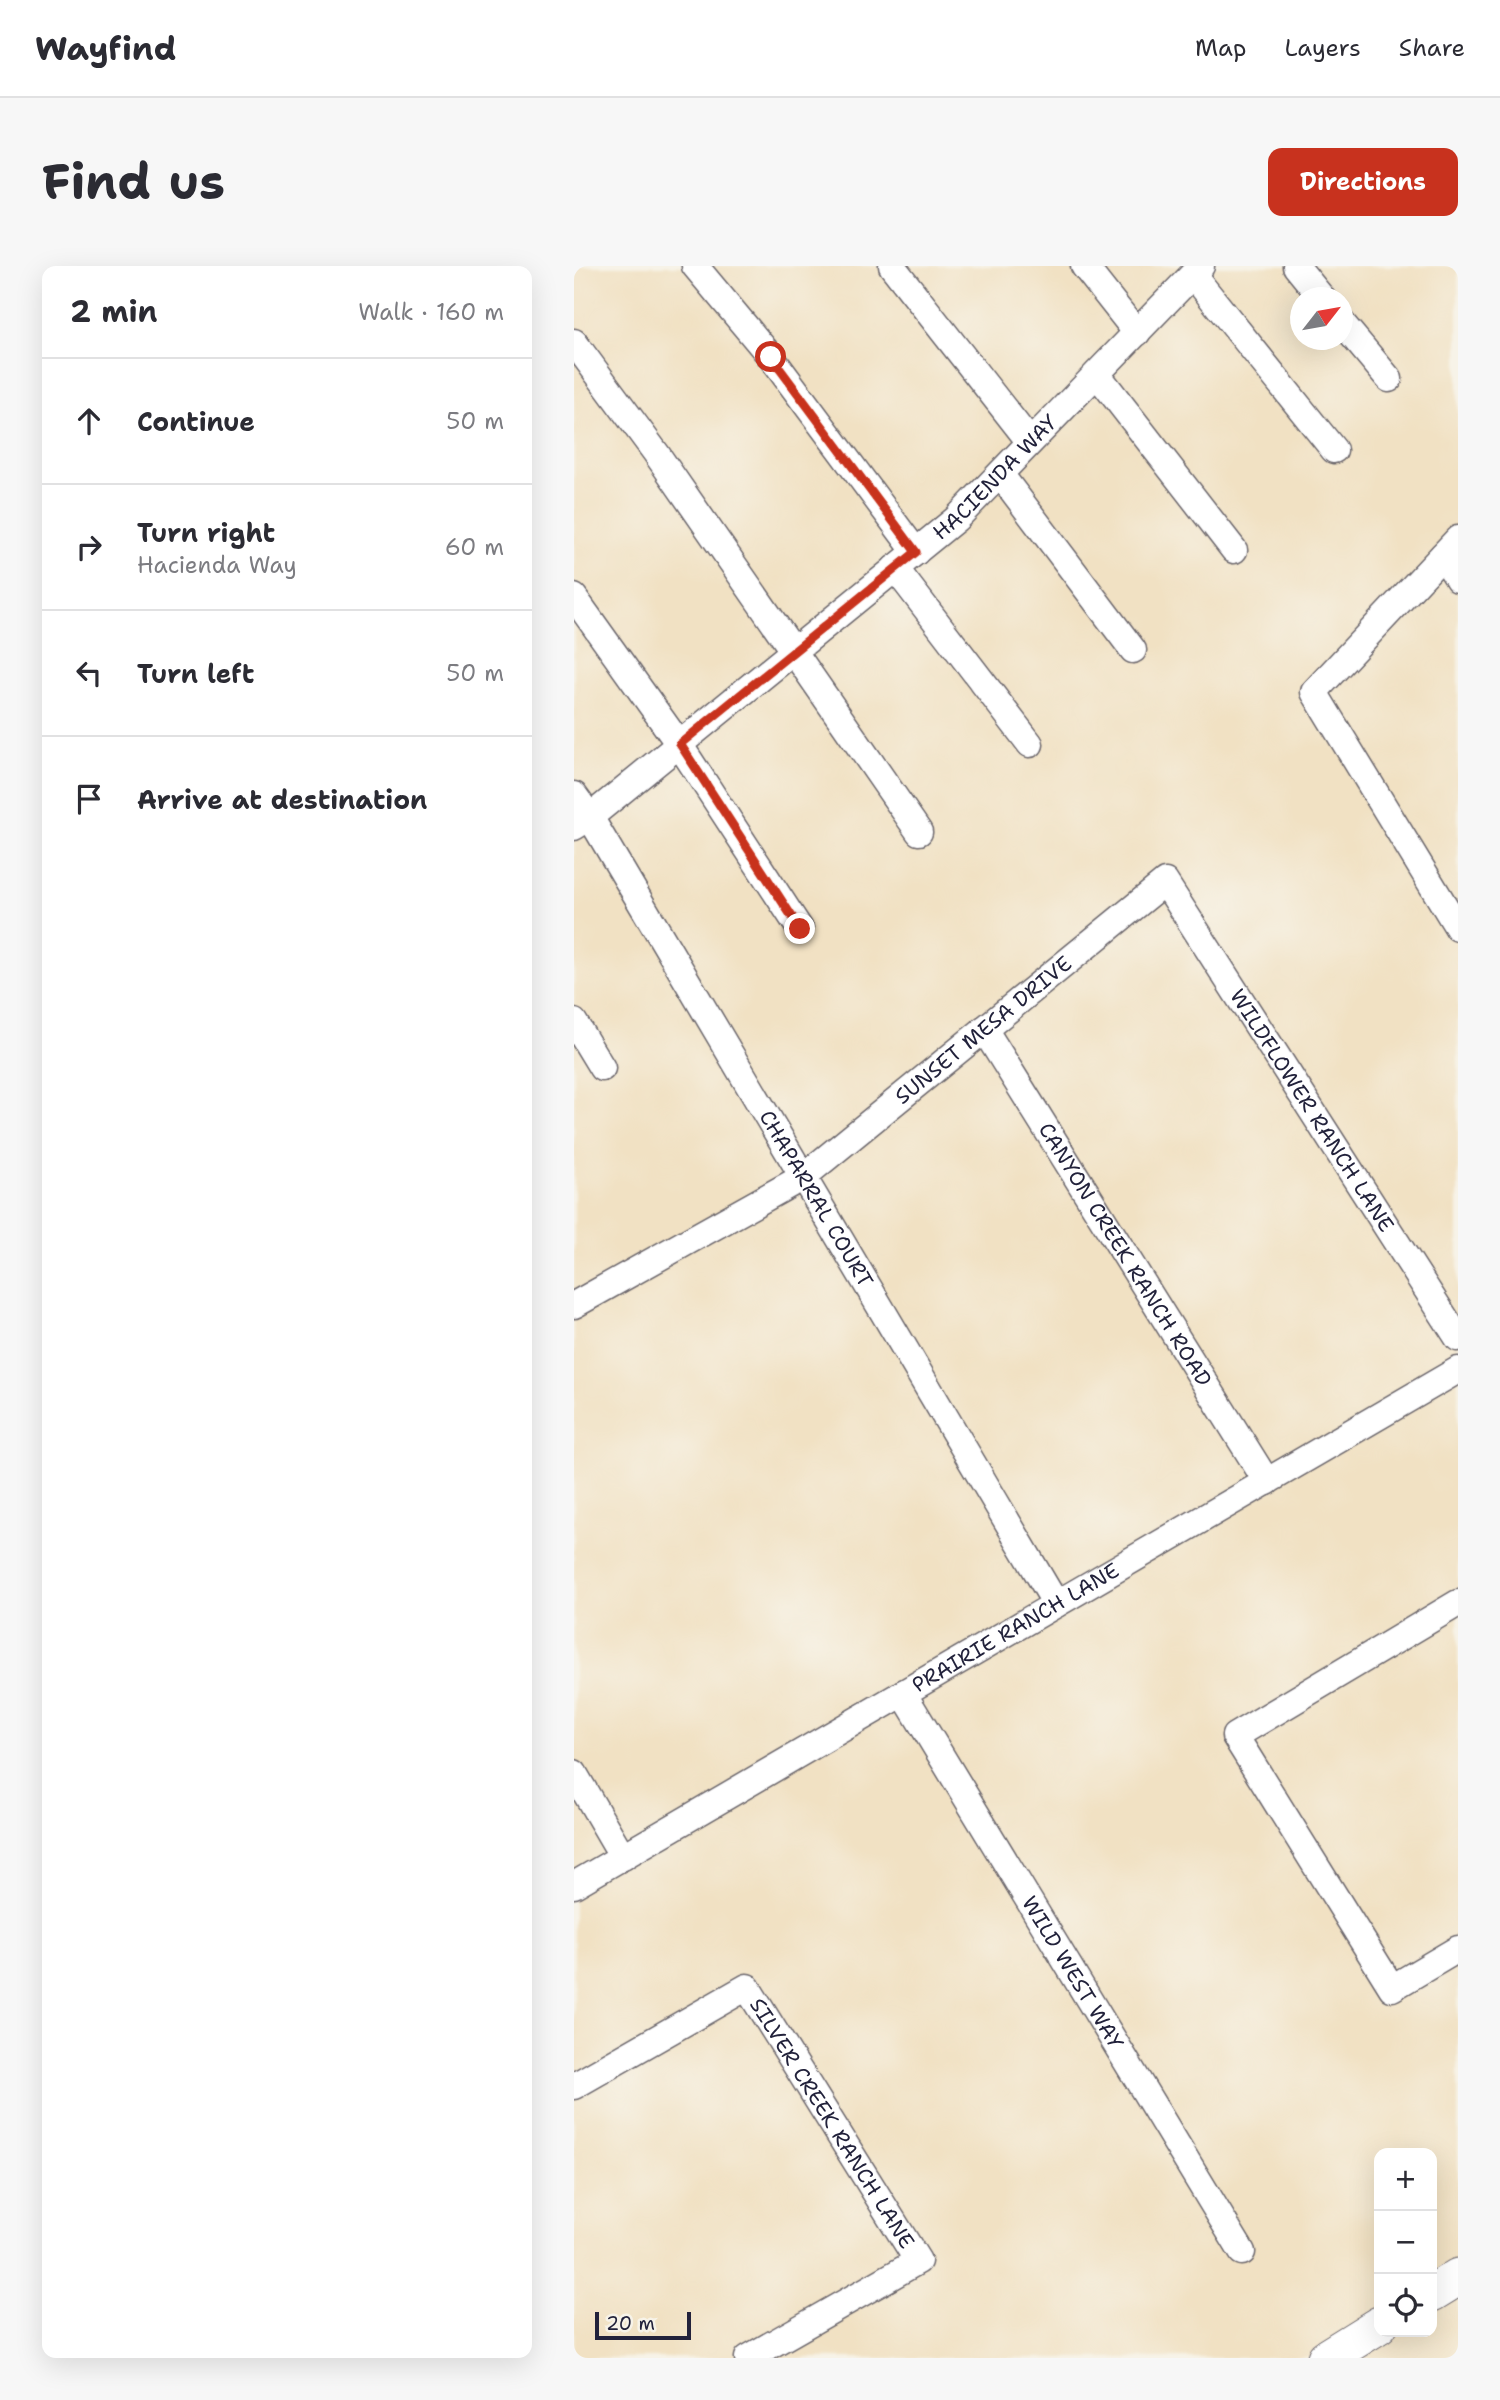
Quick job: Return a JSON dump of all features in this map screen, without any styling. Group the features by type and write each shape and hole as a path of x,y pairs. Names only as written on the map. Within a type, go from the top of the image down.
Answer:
{"street":[{"path":"695,266 771,357 916,552"},
{"path":"892,266 1030,442"},
{"path":"1084,266 1137,333"},
{"path":"1296,266 1313,287"},
{"path":"1197,270 1334,450"},
{"name":"HACIENDA WAY","path":"582,822 956,519 1197,270"},
{"path":"1353,336 1389,379"},
{"path":"574,342 656,453 919,832"},
{"path":"1097,373 1234,550"},
{"path":"1000,474 1133,650"},
{"path":"1450,547 1458,579"},
{"path":"1450,547 1314,692 1458,928"},
{"path":"895,568 1030,744"},
{"path":"574,597 680,744 800,929"},
{"name":"CHAPARRAL COURT","path":"574,795 582,822 803,1177 1056,1604"},
{"name":"SUNSET MESA DRIVE","path":"574,1306 803,1177 1165,882"},
{"name":"WILDFLOWER RANCH LANE","path":"1165,882 1458,1338"},
{"path":"574,1022 603,1068"},
{"name":"CANYON CREEK RANCH ROAD","path":"984,1029 1267,1482"},
{"name":"PRAIRIE RANCH LANE","path":"574,1885 1458,1370"},
{"path":"1458,1603 1235,1736 1392,1988 1458,1949"},
{"name":"WILD WEST WAY","path":"903,1693 1242,2252"},
{"path":"574,1773 623,1857"},
{"name":"SILVER CREEK RANCH LANE","path":"574,2086 747,1987 918,2261 748,2358"},
{"path":"1437,2290 1458,2277"},
{"path":"1325,2358 1374,2328"}],"route":[{"path":"771,357 916,552 680,744 800,929"}]}
